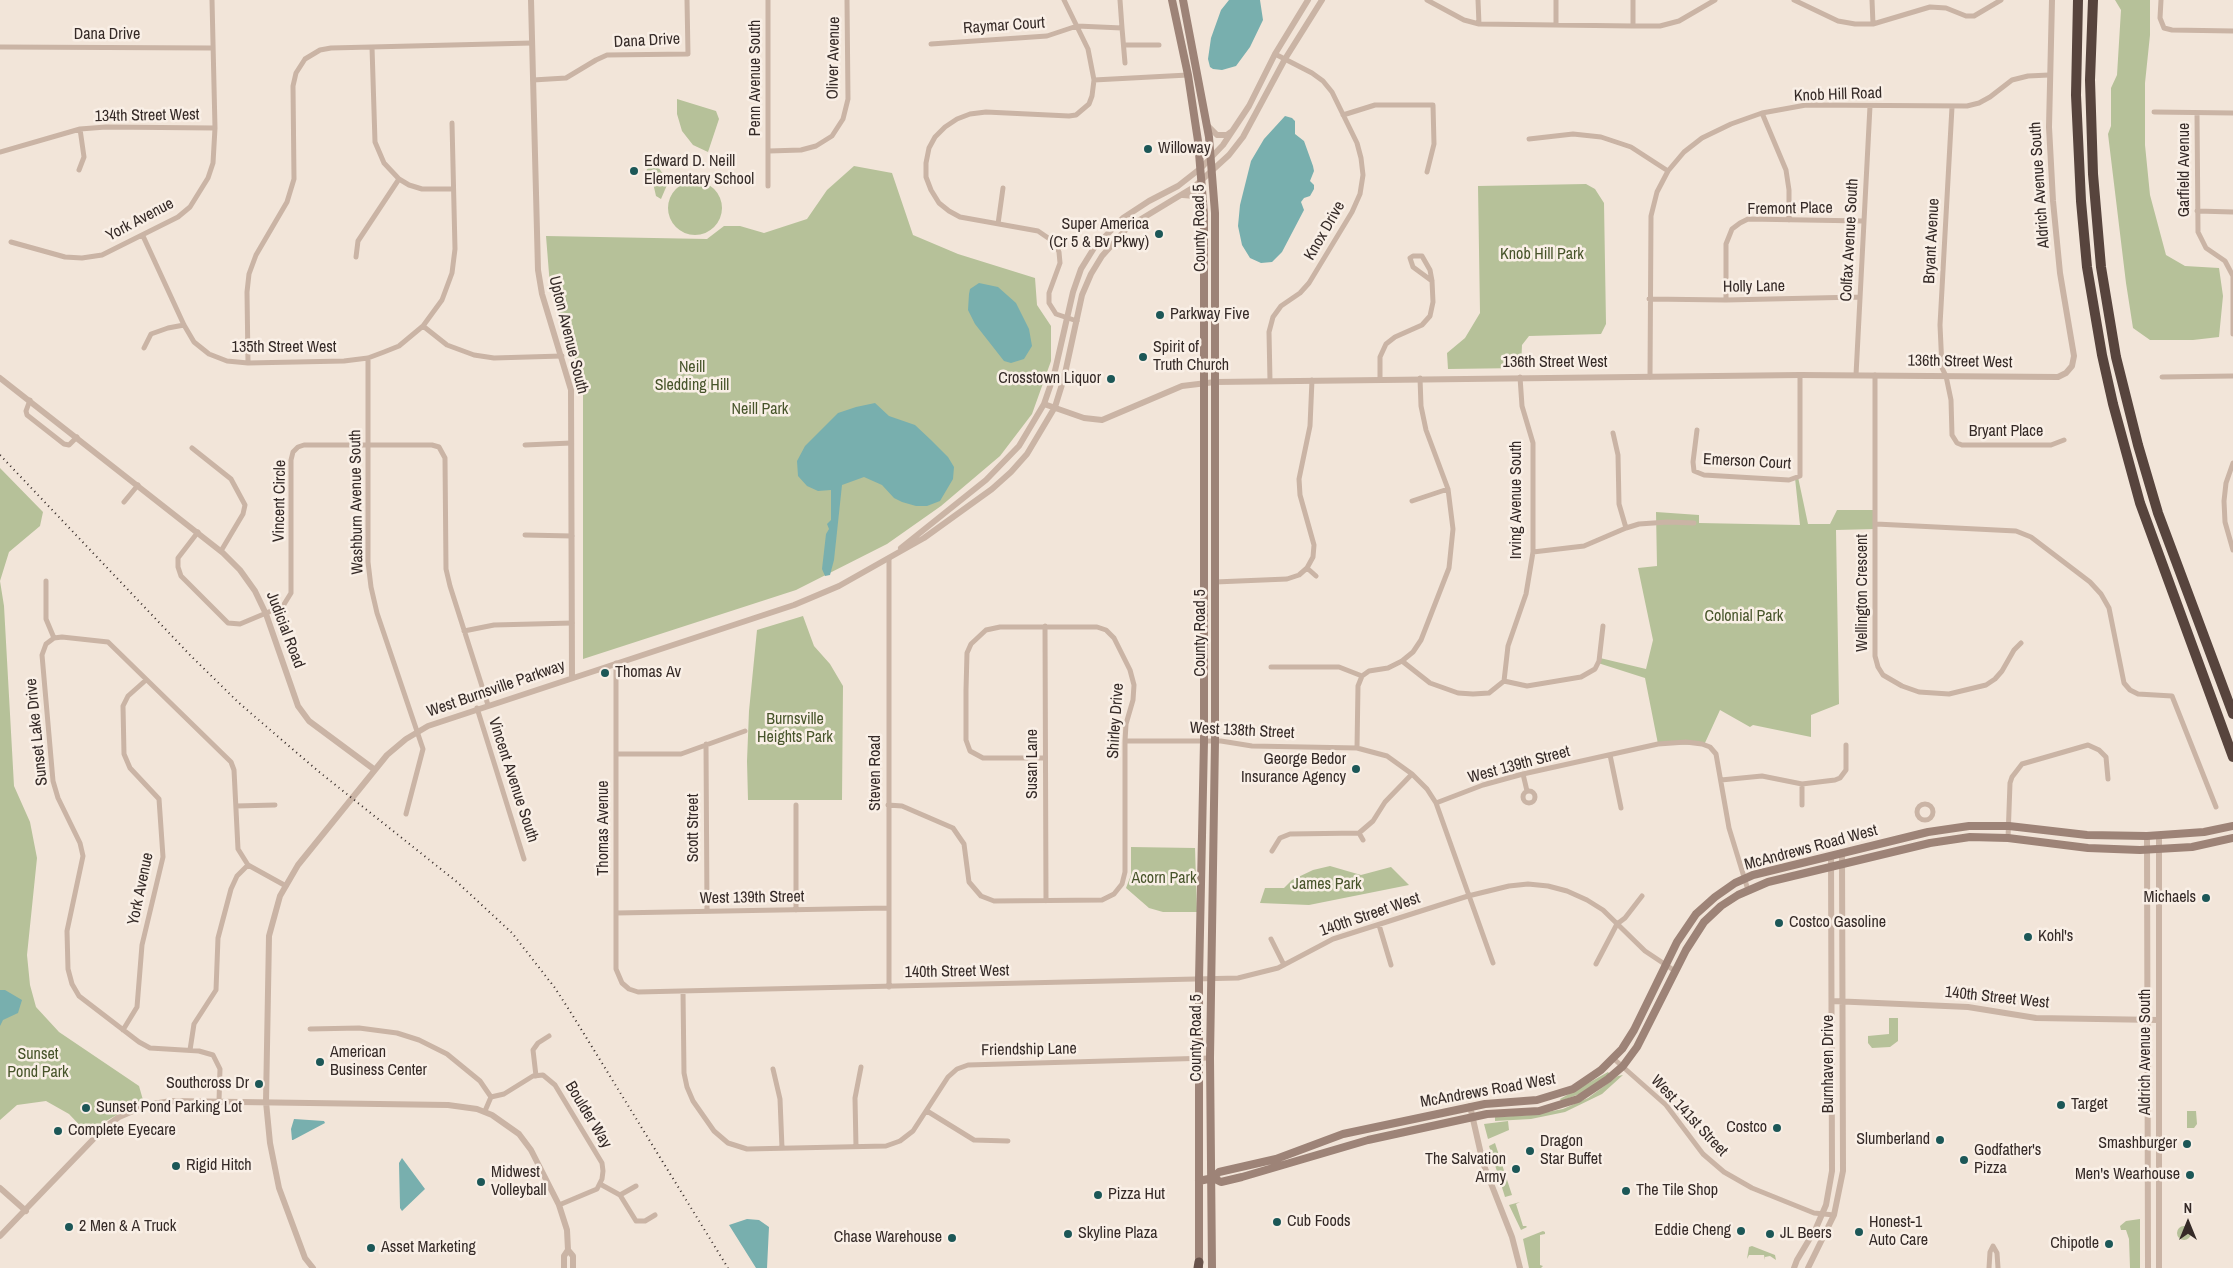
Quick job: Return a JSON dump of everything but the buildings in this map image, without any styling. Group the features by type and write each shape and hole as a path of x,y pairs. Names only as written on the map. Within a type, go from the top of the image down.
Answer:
{"highway":[{"path":"2078,0 2076,95 2081,201 2087,267 2102,355 2142,512 2233,757"},
{"path":"2092,0 2090,80 2093,174 2101,267 2116,357 2138,445 2158,513 2233,714"}],"main road":[{"name":"County Road 5","path":"1172,0 1188,74 1201,168 1203,204 1204,741 1199,980 1199,1266"},
{"name":"County Road 5","path":"1183,0 1207,125 1215,213 1215,740 1210,1058 1213,1178 1212,1268"},
{"name":"McAndrews Road West","path":"1199,1181 1213,1178 1219,1172 1276,1159 1343,1134 1470,1106 1537,1100 1559,1094 1589,1079 1614,1059 1634,1030 1682,933 1696,914 1715,897 1745,878 1842,852 1928,832 1969,826 2009,826 2087,835 2147,836 2204,832 2233,826"},
{"name":"McAndrews Road West","path":"1213,1178 1221,1182 1260,1173 1357,1142 1473,1117 1539,1111 1563,1105 1595,1089 1623,1066 1643,1037 1691,940 1704,922 1721,906 1748,890 1768,882 1949,839 1970,837 2008,838 2088,848 2159,850 2192,847 2233,838"}],"street":[{"name":"York Avenue","path":"11,242 65,257 82,258 102,255 178,217 200,194 213,163 215,128 212,0"},
{"name":"Upton Avenue South","path":"531,0 538,270 542,294 571,390 572,678"},
{"name":"Dana Drive","path":"533,80 566,78 596,60 607,56 688,54 687,0"},
{"name":"Penn Avenue South","path":"768,0 768,186"},
{"name":"Oliver Avenue","path":"768,151 801,150 816,146 832,136 843,119 848,99 847,0"},
{"path":"1064,0 1088,49 1094,80 1089,104 1076,115 1043,116 986,112 970,114 957,119 944,127 935,137 929,148 926,177 939,203 960,217 1038,231 1054,242 1059,252 1060,263 1049,293 1049,303 1056,314 1066,319 1077,321"},
{"path":"1120,0 1125,62"},
{"name":"West Burnsville Parkway","path":"889,558 1004,464 1028,433 1044,404 1054,375 1066,319 1081,269 1094,248 1122,219 1149,201 1178,186 1211,158 1234,130 1275,54 1308,0"},
{"name":"West Burnsville Parkway","path":"305,1258 279,1188 270,1143 266,1102 269,936 280,896 298,865 375,770 397,746 416,732 477,708 794,605 838,586 924,538 992,489 1027,454 1055,407 1064,378 1082,295 1091,274 1111,244 1128,226 1183,195 1212,172 1243,137 1285,59 1322,0"},
{"path":"1427,0 1464,20 1479,24 1633,26 1660,26 1679,21 1715,0"},
{"path":"1478,0 1479,24"},
{"path":"1556,0 1556,25"},
{"path":"1633,0 1633,26"},
{"path":"1794,0 1838,21 1854,24 1873,24 1930,7 1946,8 1966,16 1974,16 2001,0"},
{"path":"1872,0 1873,24"},
{"name":"Aldrich Avenue South","path":"2052,0 2049,75 2053,201 2060,273 2074,356 2072,366"},
{"path":"2160,0 2160,18 2164,28 2172,30 2233,31"},
{"path":"1077,26 1122,28"},
{"name":"Raymar Court","path":"932,44 1047,36 1077,26"},
{"path":"248,363 247,292 249,274 256,255 287,202 294,179 293,86 296,73 305,59 320,50 532,43"},
{"path":"1124,45 1160,45"},
{"name":"Dana Drive","path":"0,47 213,48"},
{"path":"372,47 375,142 384,163 399,180 422,189 453,189"},
{"name":"Knox Drive","path":"1270,381 1269,332 1273,317 1281,306 1300,293 1309,283 1352,212 1360,194 1362,175 1361,158 1332,92 1323,81 1312,73 1275,54"},
{"path":"1094,80 1188,74"},
{"name":"Knob Hill Road","path":"1650,377 1651,216 1657,192 1668,171 1684,152 1702,138 1731,124 1762,113 1806,106 1952,107 1978,103 2018,78 2049,75"},
{"path":"1343,115 1375,105 1433,104 1434,144 1428,172"},
{"name":"Colfax Avenue South","path":"1856,375 1870,106"},
{"name":"Bryant Avenue","path":"1946,376 1942,368 1940,325 1952,107"},
{"path":"2154,112 2233,113"},
{"path":"1762,113 1786,170 1789,190 1789,220"},
{"name":"Garfield Avenue","path":"2198,113 2198,232 2206,248 2225,262 2233,276 2233,334"},
{"name":"135th Street West","path":"143,236 184,325 194,342 209,354 227,361 248,363 344,361 368,358 399,346 423,326 442,300 452,273 455,249 452,123"},
{"path":"1207,125 1217,135 1227,135 1234,130"},
{"name":"134th Street West","path":"0,152 80,129 106,127 215,128"},
{"name":"134th Street West","path":"79,170 84,157 80,129"},
{"path":"1529,139 1573,134 1601,137 1630,147 1668,171"},
{"path":"356,256 358,241 399,180"},
{"path":"998,224 1004,188"},
{"path":"1183,195 1195,196 1203,204"},
{"path":"2197,212 2233,212"},
{"path":"1122,219 1128,226"},
{"name":"Fremont Place","path":"1726,300 1726,244 1732,229 1748,219 1863,220"},
{"path":"1380,379 1380,357 1386,344 1395,337 1422,325 1430,316 1433,302 1432,281 1430,270 1422,256 1410,258 1413,267 1432,281"},
{"name":"Holly Lane","path":"1649,299 1726,300 1859,297"},
{"path":"144,348 151,334 184,325"},
{"path":"423,326 447,345 474,355 494,358 562,356"},
{"name":"Washburn Avenue South","path":"368,358 368,562 371,587 377,612 423,754 406,814"},
{"name":"136th Street West","path":"1044,404 1084,418 1102,420 1182,386 1204,382 1875,374 2058,377 2066,373 2072,366"},
{"name":"Wellington Crescent","path":"1875,374 1875,656 1878,667 1883,674 1902,686 1919,692 1950,694 1986,685 1995,679 2014,650 2021,643"},
{"name":"Emerson Court","path":"1697,430 1693,462 1694,471 1704,475 1789,480 1800,476 1800,375"},
{"name":"Bryant Place","path":"1946,376 1951,400 1952,435 1957,443 2050,445 2064,440"},
{"path":"2162,377 2233,376"},
{"name":"Irving Avenue South","path":"1504,681 1508,646 1526,594 1533,552 1533,443 1522,406 1520,377"},
{"name":"Judicial Road","path":"0,378 221,551 255,591 266,614 298,706 309,721 375,770"},
{"path":"1357,748 1358,692 1362,676 1369,671 1388,668 1402,661 1413,652 1421,640 1449,568 1454,530 1448,489 1426,430 1421,406 1420,378"},
{"path":"1215,582 1288,579 1299,575 1307,568 1313,557 1314,545 1300,495 1299,479 1310,426 1312,380"},
{"path":"30,400 26,411 27,414 64,444 69,445 77,437"},
{"path":"1613,433 1618,456 1619,504 1626,528"},
{"path":"524,445 571,443"},
{"path":"368,445 432,444 444,452 446,569 488,705"},
{"name":"Vincent Circle","path":"266,614 284,606 291,593 291,460 293,452 304,445 368,445"},
{"path":"192,448 231,479 245,505 243,514 221,551"},
{"path":"2233,463 2226,483 2224,501 2225,522 2233,550"},
{"path":"124,502 138,485"},
{"path":"1412,501 1448,489"},
{"path":"1533,552 1584,546 1626,528 1668,522 1694,523"},
{"path":"2225,522 2233,528"},
{"path":"1876,524 2016,531 2031,537 2090,582 2101,594 2108,608 2124,683 2130,690 2138,694 2172,696 2216,807"},
{"path":"198,532 178,558 178,568 182,576 228,623 240,624 266,614"},
{"path":"525,535 572,536"},
{"name":"Steven Road","path":"889,558 889,987"},
{"path":"1307,568 1316,576"},
{"path":"46,581 46,619 54,638 62,637 108,642 231,762 234,770 238,849 248,865 286,886"},
{"path":"464,632 494,625 572,623"},
{"name":"Susan Lane","path":"1045,626 1046,901"},
{"path":"1402,661 1430,683 1458,693 1489,693 1504,681 1527,686 1588,675 1595,669 1599,661 1603,626"},
{"name":"Shirley Drive","path":"888,805 902,806 953,828 964,844 969,882 981,896 994,900 1102,900 1114,894 1122,884 1125,872 1125,741 1126,724 1133,700 1134,685 1130,670 1114,638 1106,630 1097,627 1000,627 986,630 978,635 971,644 967,653 966,740 970,751 983,758 1045,758"},
{"name":"Sunset Lake Drive","path":"54,638 46,644 42,655 53,781 58,798 80,842 83,856 67,931 68,969 72,984 80,996 123,1030 150,1048 190,1050 213,1055 220,1069 219,1101"},
{"name":"Thomas Avenue","path":"616,663 616,969 622,983 629,989"},
{"path":"1271,667 1339,667 1362,676"},
{"name":"York Avenue","path":"123,1030 137,1007 142,945 163,857 159,799 130,768 124,754 123,706 128,696 146,680"},
{"name":"Vincent Avenue South","path":"477,708 524,859"},
{"path":"616,754 681,754 745,731"},
{"name":"West 138th Street","path":"1125,741 1215,740 1252,746 1357,748 1386,756 1412,774 1427,789 1436,803 1468,896"},
{"name":"West 139th Street","path":"1436,803 1483,785 1523,774 1668,743 1686,742 1710,747 1716,754 1720,780"},
{"name":"Scott Street","path":"706,744 707,911"},
{"path":"1748,890 1729,828 1720,780 1762,776 1802,784 1840,778 1846,770 1846,745"},
{"path":"2008,838 2010,783 2012,777 2022,764 2088,745 2099,750 2106,757 2108,778"},
{"path":"1610,755 1621,808"},
{"path":"1272,851 1280,838 1290,834 1358,832 1373,820 1385,802 1412,774"},
{"path":"1523,774 1527,791"},
{"path":"1802,784 1802,805"},
{"path":"236,806 275,805"},
{"path":"796,805 796,910"},
{"path":"1927,820 1928,832"},
{"path":"1358,832 1363,840"},
{"name":"Aldrich Avenue South","path":"2159,835 2159,1268"},
{"name":"Aldrich Avenue South","path":"2147,836 2148,1268"},
{"name":"Burnhaven Drive","path":"1808,1268 1834,1215 1843,1171 1842,852"},
{"name":"Burnhaven Drive","path":"1794,1268 1826,1205 1832,1171 1831,855"},
{"path":"190,1050 194,1024 216,990 218,938 231,888 237,876 248,865"},
{"name":"140th Street West","path":"629,989 638,992 889,987 1199,980 1256,975 1284,965 1333,939 1468,896 1509,886 1548,886 1568,891 1587,900 1603,910 1645,951 1676,971"},
{"path":"1468,896 1492,963"},
{"path":"1596,964 1618,924 1642,896"},
{"name":"West 139th Street","path":"616,913 888,908"},
{"path":"1378,925 1391,965"},
{"path":"1271,939 1284,965"},
{"name":"Friendship Lane","path":"683,991 684,1073 687,1087 693,1101 714,1131 728,1143 747,1149 886,1146 900,1141 913,1131 948,1077 957,1069 968,1064 1210,1058"},
{"name":"140th Street West","path":"1832,1001 1968,1007 2036,1018 2159,1020"},
{"path":"310,1029 359,1028 397,1033 419,1040 447,1054 460,1064 480,1081 491,1097"},
{"path":"491,1097 504,1094 518,1083 536,1076 533,1050 538,1043 549,1036"},
{"name":"West 141st Street","path":"1614,1059 1666,1105 1703,1154 1724,1172 1752,1188 1822,1214 1834,1215"},
{"path":"856,1147 856,1098 861,1067"},
{"path":"773,1069 780,1099 782,1148"},
{"name":"Boulder Way","path":"536,1076 543,1075 555,1085 602,1163 602,1179 600,1184"},
{"path":"485,1111 491,1097"},
{"path":"0,1236 94,1138 119,1117 147,1105 171,1101 448,1105 485,1111 511,1127 525,1141 541,1167 560,1205 566,1230 568,1250 573,1256 573,1268"},
{"path":"1470,1106 1483,1162 1512,1236 1520,1268"},
{"path":"927,1111 974,1140 1008,1141"},
{"path":"560,1205 597,1189 600,1184 620,1195 636,1221 645,1221 655,1215"},
{"path":"620,1195 636,1186"},
{"path":"0,1188 26,1211"},
{"path":"1989,1268 1990,1252 1993,1246 1997,1252 1998,1268"},
{"path":"564,1268 564,1256 568,1250"},
{"path":"303,1268 305,1258"},
{"path":"305,1258 313,1268"}],"green space":[{"path":"2115,0 2150,0 2150,35 2145,83 2145,145 2150,195 2166,255 2185,266 2219,268 2223,296 2219,337 2193,340 2150,340 2133,328 2108,134 2111,126 2111,88 2117,75 2121,10"},
{"path":"677,99 716,111 719,119 708,152 693,145 682,131 677,114"},
{"path":"656,164 663,174 667,185 661,199 656,196 653,183 645,179 647,169"},
{"name":"Neill Park","path":"854,166 892,173 913,235 958,254 1035,278 1037,305 1051,326 1051,361 1032,414 1000,456 941,506 887,544 796,590 583,659 583,383 550,286 546,236 707,239 724,226 740,226 764,233 807,219 827,190"},
{"path":"690,181 700,181 710,185 718,193 722,208 718,223 710,231 700,235 690,235 680,231 672,223 668,213 668,203 672,193 680,185"},
{"name":"Knob Hill Park","path":"1586,184 1595,189 1604,203 1606,324 1601,334 1529,336 1522,345 1521,368 1448,369 1447,353 1465,338 1480,313 1478,186"},
{"path":"0,468 43,512 40,526 9,552 0,581"},
{"name":"Colonial Park","path":"1798,477 1808,524 1830,524 1837,510 1876,510 1876,529 1836,530 1839,704 1811,715 1811,737 1753,725 1750,727 1720,710 1704,745 1658,744 1645,678 1598,663 1600,658 1646,669 1653,640 1638,568 1657,566 1656,512 1699,515 1699,523 1800,525 1795,478"},
{"name":"Sunset Pond Park","path":"0,581 4,606 14,786 30,822 37,858 27,955 30,985 36,1007 59,1032 139,1086 143,1100 106,1121 89,1135 69,1114 46,1101 17,1105 0,1120"},
{"name":"Burnsville Heights Park","path":"803,616 814,646 830,664 843,686 842,800 748,800 749,711 757,630"},
{"name":"Acorn Park","path":"1131,847 1195,848 1197,912 1163,912 1149,908 1126,888 1131,875"},
{"name":"James Park","path":"1330,866 1361,875 1391,867 1409,885 1309,905 1260,903 1265,888 1284,888 1292,880 1313,870"},
{"path":"1889,1018 1898,1018 1898,1041 1890,1047 1872,1048 1868,1043 1868,1036 1889,1034"},
{"path":"1608,1072 1610,1074 1582,1093 1561,1101 1560,1099"},
{"path":"1623,1075 1602,1094 1565,1112 1531,1119 1495,1121 1495,1117 1531,1115 1563,1109 1588,1098 1618,1076"},
{"path":"2187,1111 2196,1111 2197,1124 2194,1128 2187,1128"},
{"path":"1508,1121 1509,1130 1488,1139 1484,1124"},
{"path":"1495,1143 1512,1195 1505,1197 1489,1146"},
{"path":"1520,1202 1516,1204 1523,1226 1527,1227 1521,1230 1509,1205"},
{"path":"2140,1219 2140,1268 2130,1268 2129,1239 2126,1230 2121,1230 2120,1226 2126,1221"},
{"path":"2181,1226 2187,1226 2191,1233 2187,1240 2181,1240 2177,1236 2177,1230"},
{"path":"1543,1231 1545,1234 1540,1235 1540,1265 1543,1266 1541,1268 1529,1268 1523,1239"},
{"path":"1752,1246 1775,1255 1776,1260 1770,1256 1765,1257 1765,1260 1764,1255 1749,1255 1747,1259 1749,1247"}],"water":[{"path":"1229,0 1260,0 1263,20 1250,47 1236,66 1222,70 1213,69 1210,67 1208,59 1211,38 1221,10"},
{"path":"1285,116 1295,121 1295,134 1304,141 1313,166 1314,171 1310,181 1314,185 1314,189 1310,196 1304,198 1301,202 1304,210 1282,252 1272,262 1261,263 1250,258 1242,245 1238,226 1240,205 1251,161 1264,139"},
{"path":"979,283 998,287 1016,303 1029,329 1032,346 1024,359 1011,363 1004,361 975,324 968,310 969,294 970,289"},
{"path":"875,403 889,416 915,425 931,440 948,457 954,467 953,479 940,501 927,506 916,506 902,502 894,498 882,485 864,477 842,485 834,560 830,575 825,576 822,569 826,534 829,529 827,524 831,520 831,490 818,491 807,486 798,476 797,461 805,446 838,413"},
{"path":"0,990 5,990 22,1000 18,1013 3,1020 0,1026"},
{"path":"294,1119 324,1121 325,1123 292,1140 291,1129"},
{"path":"402,1158 425,1189 402,1211 400,1208 399,1163"},
{"path":"747,1219 759,1220 769,1227 767,1268 756,1268 729,1225"}],"railway":[{"path":"0,455 190,655 239,703 318,771 457,882 512,933 555,988 728,1268"}],"place":[{"name":"Willoway","path":"1148,149"},
{"name":"Edward D. Neill Elementary School","path":"634,171"},
{"name":"Super America (Cr 5 & Bv Pkwy)","path":"1159,234"},
{"name":"Parkway Five","path":"1160,315"},
{"name":"Spirit of Truth Church","path":"1143,357"},
{"name":"Crosstown Liquor","path":"1111,379"},
{"name":"Thomas Av","path":"605,673"},
{"name":"George Bedor Insurance Agency","path":"1356,769"},
{"name":"Michaels","path":"2206,898"},
{"name":"Costco Gasoline","path":"1779,923"},
{"name":"Kohl's","path":"2028,937"},
{"name":"American Business Center","path":"320,1062"},
{"name":"Southcross Dr","path":"259,1084"},
{"name":"Target","path":"2061,1105"},
{"name":"Sunset Pond Parking Lot","path":"86,1108"},
{"name":"Costco","path":"1777,1128"},
{"name":"Complete Eyecare","path":"58,1131"},
{"name":"Slumberland","path":"1940,1140"},
{"name":"Smashburger","path":"2187,1144"},
{"name":"Dragon Star Buffet","path":"1530,1151"},
{"name":"Godfather's Pizza","path":"1964,1160"},
{"name":"Rigid Hitch","path":"176,1166"},
{"name":"The Salvation Army","path":"1516,1169"},
{"name":"Men's Wearhouse","path":"2190,1175"},
{"name":"Midwest Volleyball","path":"481,1182"},
{"name":"The Tile Shop","path":"1626,1191"},
{"name":"Pizza Hut","path":"1098,1195"},
{"name":"Cub Foods","path":"1277,1222"},
{"name":"2 Men & A Truck","path":"69,1227"},
{"name":"Eddie Cheng","path":"1741,1231"},
{"name":"Honest-1 Auto Care","path":"1859,1232"},
{"name":"Skyline Plaza","path":"1068,1234"},
{"name":"JL Beers","path":"1770,1234"},
{"name":"Chase Warehouse","path":"952,1238"},
{"name":"Chipotle","path":"2109,1244"},
{"name":"Asset Marketing","path":"371,1248"}],"park label":[{"name":"Neill Sledding Hill","path":"692,377"}]}
